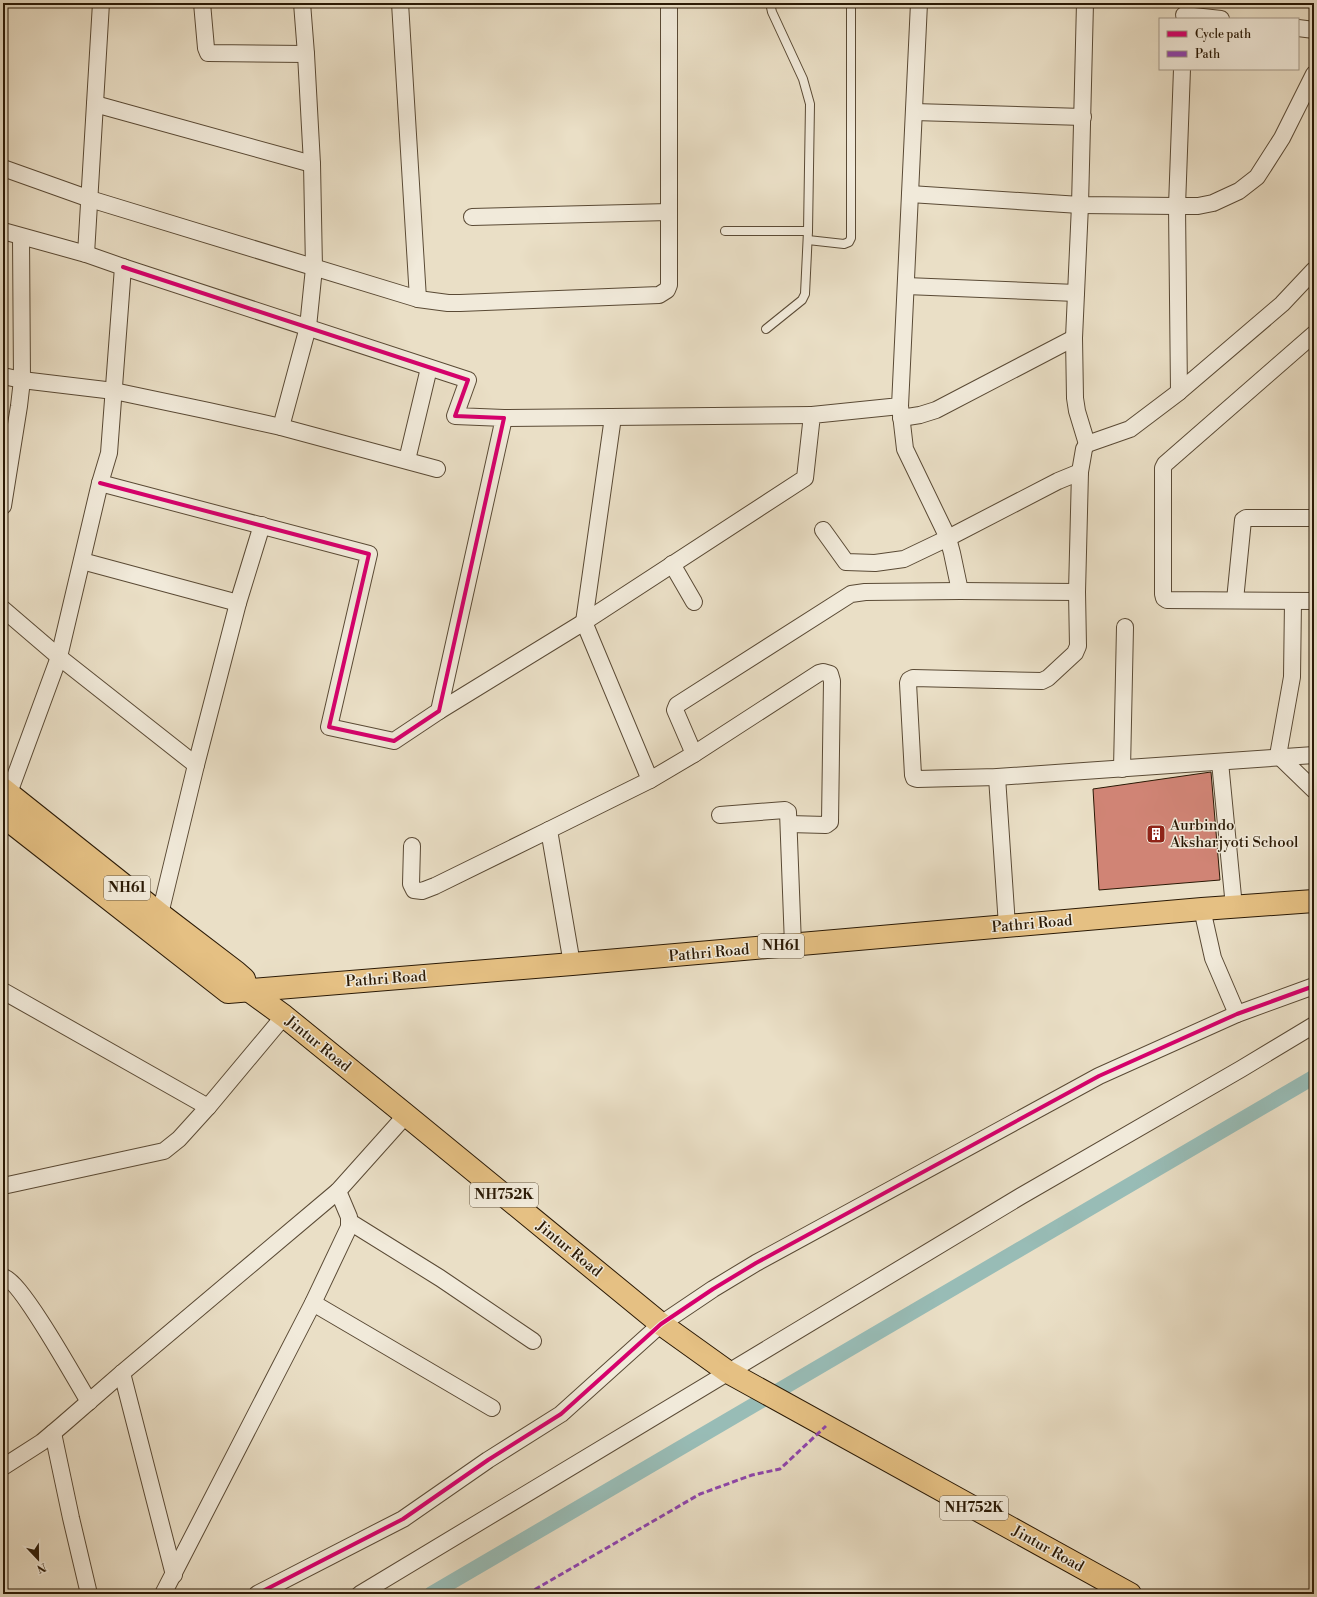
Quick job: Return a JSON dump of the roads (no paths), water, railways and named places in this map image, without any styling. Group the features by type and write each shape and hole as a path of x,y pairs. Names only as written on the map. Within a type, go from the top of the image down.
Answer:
{"highway":[{"name":"NH61","path":"3,816 225,990 228,992 247,990 244,979 240,974 160,914 6,791"},
{"name":"Pathri Road","path":"247,990 572,964 1202,909 1314,901"},
{"name":"NH752K","path":"247,990 280,1013"},
{"name":"Jintur Road","path":"280,1013 660,1324 732,1374 1130,1594"}],"street":[{"path":"86,254 102,3"},
{"path":"202,3 206,48 208,53 306,54"},
{"path":"281,427 308,327 314,268 312,164 302,3"},
{"path":"400,3 418,300"},
{"path":"3,168 90,199 418,300 460,303 659,295 667,290 669,285 669,3"},
{"path":"919,3 901,412 905,450 948,538 960,591"},
{"path":"1085,3 1083,117 1074,338 1074,398 1087,444"},
{"path":"1184,12 1216,18"},
{"path":"1299,28 1314,30"},
{"path":"1179,392 1177,206 1182,70"},
{"path":"910,194 1080,205 1198,206 1213,202 1236,193 1251,183 1262,171 1282,138 1314,74"},
{"path":"95,104 312,164"},
{"path":"914,112 1083,117"},
{"path":"472,217 669,212"},
{"path":"3,230 21,237 86,254 468,380 455,416 504,418 613,418 901,412 928,413 1074,338"},
{"path":"3,506 20,406 22,380 21,237"},
{"path":"6,791 59,657 100,482 109,453 123,267"},
{"path":"1314,270 1282,304 1179,392 1130,429 1087,444 1084,449 1080,472 1077,592 1078,646 1075,653 1045,680 913,678 908,681 913,775 914,778 917,779 996,777 1314,755"},
{"path":"906,286 1076,292"},
{"path":"1314,334 1164,466 1163,596 1167,600 1314,601"},
{"path":"406,460 429,368"},
{"path":"3,376 22,380 114,391 281,427 437,469"},
{"path":"100,482 369,554 329,727 394,741 439,711 584,622 805,478 812,415"},
{"path":"439,711 504,418"},
{"path":"613,418 584,622 650,780"},
{"path":"823,530 842,559 851,564 875,563 904,559 1058,481 1080,472"},
{"path":"1235,600 1243,520 1246,518 1314,518"},
{"path":"160,914 196,765 238,603 262,525"},
{"path":"82,561 238,603"},
{"path":"672,564 694,602"},
{"path":"694,754 675,710 676,706 845,597 859,592 1077,592"},
{"path":"1293,601 1293,669 1279,746 1281,758 1314,790"},
{"path":"3,609 59,657 196,765"},
{"path":"1122,769 1125,627"},
{"path":"412,846 411,884 414,890 422,891 650,780 694,754 819,673 826,672 830,674 832,681 830,822 826,825 789,824"},
{"path":"1220,762 1234,907"},
{"path":"996,777 1007,926"},
{"path":"720,815 786,810 788,813 792,945"},
{"path":"549,830 572,964"},
{"path":"1202,909 1213,958 1237,1014"},
{"path":"257,1594 403,1519 488,1460 547,1424 561,1414 660,1324 756,1263 1099,1076 1237,1014 1314,986"},
{"path":"3,991 208,1107"},
{"path":"3,1186 158,1154 170,1148 208,1107 280,1013"},
{"path":"360,1594 732,1374 1014,1200 1314,1025"},
{"path":"3,1467 53,1433 338,1190 406,1115"},
{"path":"338,1190 350,1222 440,1278 533,1341"},
{"path":"163,1594 313,1303 350,1222"},
{"path":"3,1277 15,1284 39,1319 89,1402"},
{"path":"313,1303 492,1408"},
{"path":"122,1373 174,1575"},
{"path":"53,1433 89,1594"}],"lane":[{"path":"766,329 800,302 804,297 808,240 810,104 803,79 772,12 770,3"},
{"path":"808,240 844,244 849,242 851,238 851,3"},
{"path":"725,231 808,231"}],"waterway":[{"path":"431,1594 1314,1077"}],"place":[{"name":"Aurbindo Aksharjyoti School","path":"1156,834"}]}
